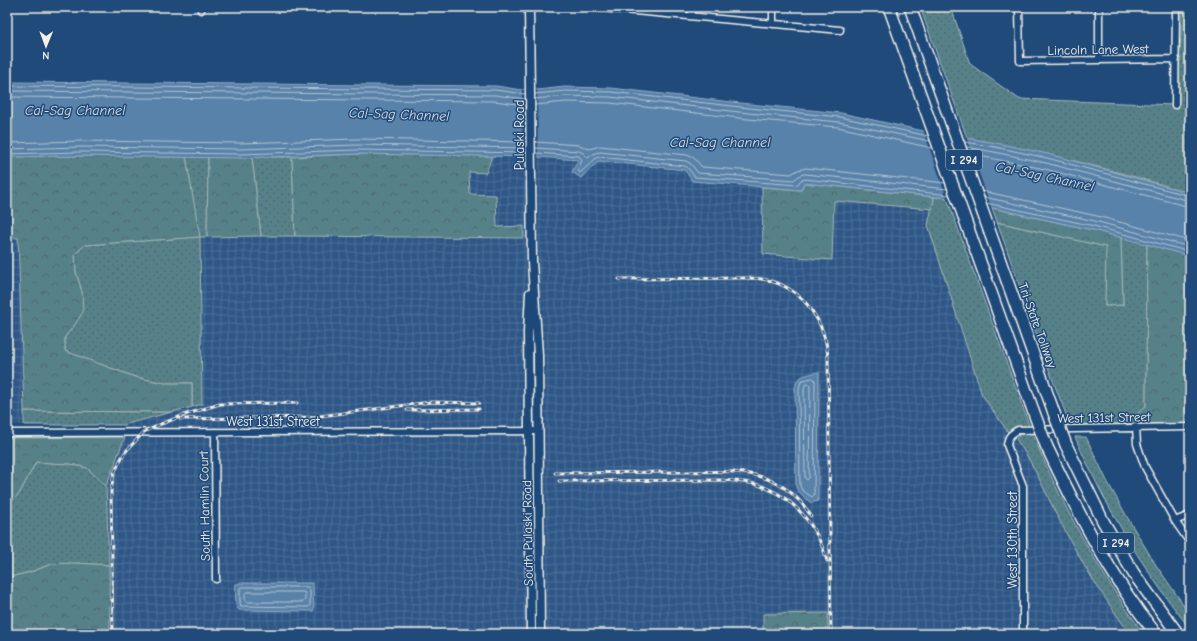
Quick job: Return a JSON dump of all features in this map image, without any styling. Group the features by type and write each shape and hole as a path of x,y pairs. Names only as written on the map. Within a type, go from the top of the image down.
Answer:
{"highway":[{"name":"I 294","path":"889,7 1046,445 1085,526 1112,572 1156,634"},
{"name":"Tri-State Tollway","path":"910,7 1066,445 1103,521 1134,574 1162,610 1178,634"},
{"path":"1162,610 1184,634"}],"main road":[{"name":"Pulaski Road","path":"529,7 532,262 537,340 538,431"},
{"name":"Pulaski Road","path":"528,431 528,332 532,262"},
{"name":"South Pulaski Road","path":"528,431 530,634"},
{"name":"South Pulaski Road","path":"538,431 540,634"}],"street":[{"path":"591,7 840,30"},
{"path":"692,7 692,16"},
{"path":"773,7 773,24"},
{"name":"Lincoln Lane West","path":"1019,7 1020,61 1176,59"},
{"path":"1098,7 1099,60"},
{"path":"1175,105 1176,7"},
{"name":"West 131st Street","path":"1018,430 1190,427"},
{"path":"1136,428 1137,444 1145,467 1175,521 1190,543"},
{"name":"West 130th Street","path":"1018,430 1010,435 1007,445 1023,486 1023,634"},
{"name":"West 131st Street","path":"7,433 538,431"},
{"name":"South Hamlin Court","path":"215,432 216,579"},
{"path":"1175,521 1190,515"}],"shaded area":[{"path":"492,156 523,157 523,172 538,172 538,157 578,160 581,178 599,161 934,197 928,225 982,395 1018,430 1032,432 1016,439 1027,454 1065,531 1104,598 1130,634 110,634 106,486 125,437 123,425 202,404 200,237 295,236 524,238 524,227 496,227 470,194 469,172 486,173"},
{"path":"7,237 18,237 24,425 7,425"}],"green space":[{"path":"920,7 951,7 970,64 1019,99 1175,105 1181,36 1181,7 1190,7 1190,193 1079,162 967,138"},
{"path":"357,154 492,156 486,173 469,172 470,194 496,195 497,227 524,226 524,238 295,236 292,157"},
{"path":"7,157 186,157 200,237 85,245 75,254 76,272 82,292 83,312 65,337 65,351 135,377 164,383 192,383 192,407 172,412 24,411 18,238 7,237"},
{"path":"186,157 208,157 207,237 200,237 202,404 192,407 192,383 164,383 135,377 65,351 65,337 74,326 82,292 76,272 75,254 85,245 199,237"},
{"path":"208,157 252,157 261,236 207,237"},
{"path":"252,157 292,157 295,236 261,236"},
{"path":"804,183 934,197 932,209 834,201 832,260 763,254 762,187 801,190"},
{"path":"934,197 947,198 1031,430 1010,435 982,395 928,225"},
{"path":"992,208 1121,237 1123,305 1105,306 1106,247 997,222"},
{"path":"997,222 1107,247 1105,306 1123,305 1121,237 1147,244 1146,406 1126,424 1070,425"},
{"path":"1147,244 1190,256 1190,424 1126,424 1146,406"},
{"path":"24,411 172,412 123,425 24,425"},
{"path":"1032,432 1055,485 1082,537 1096,562 1144,634 1130,634 1112,609 1072,544 1036,472 1016,439 1019,435"},
{"path":"125,437 106,486 87,468 71,464 36,462 19,494 7,506 7,438"},
{"path":"1075,437 1086,437 1107,481 1130,522 1156,565 1190,614 1190,629 1157,584 1130,543 1110,509"},
{"path":"36,462 71,464 87,468 106,486 109,565 75,563 52,564 30,572 10,577 7,576 7,506 19,494"},
{"path":"75,563 109,565 110,634 7,634 7,576 10,577 31,572 52,564"},
{"path":"828,613 828,634 763,634 763,614"}],"water":[{"name":"Cal-Sag Channel","path":"7,82 496,86 522,90 565,87 611,88 841,113 919,130 996,143 1048,154 1190,193 1190,256 1093,230 947,198 804,183 801,190 692,181 685,170 599,161 581,178 572,172 578,160 538,157 357,154 241,158 81,156 7,157"},
{"path":"819,372 818,501 811,503 799,492 796,487 795,388 798,380 803,376"},
{"path":"239,583 313,583 314,609 313,611 239,610 236,604 235,585"}],"pier":[{"path":"522,90 537,90 538,159 523,159"},
{"path":"923,129 966,136 992,210 948,201"}],"railway":[{"path":"619,279 764,279 794,292 803,300 818,320 823,331 828,356 831,634"},
{"path":"180,419 312,417 431,402 479,403"},
{"path":"113,634 111,491 114,473 127,450 144,432 187,414 220,404 297,403"},
{"path":"407,410 479,409"},
{"path":"555,473 721,472 752,474 770,480 790,492 802,503 811,516"},
{"path":"559,481 721,480 758,485 771,490 782,497 802,514 817,536 827,561"}]}
